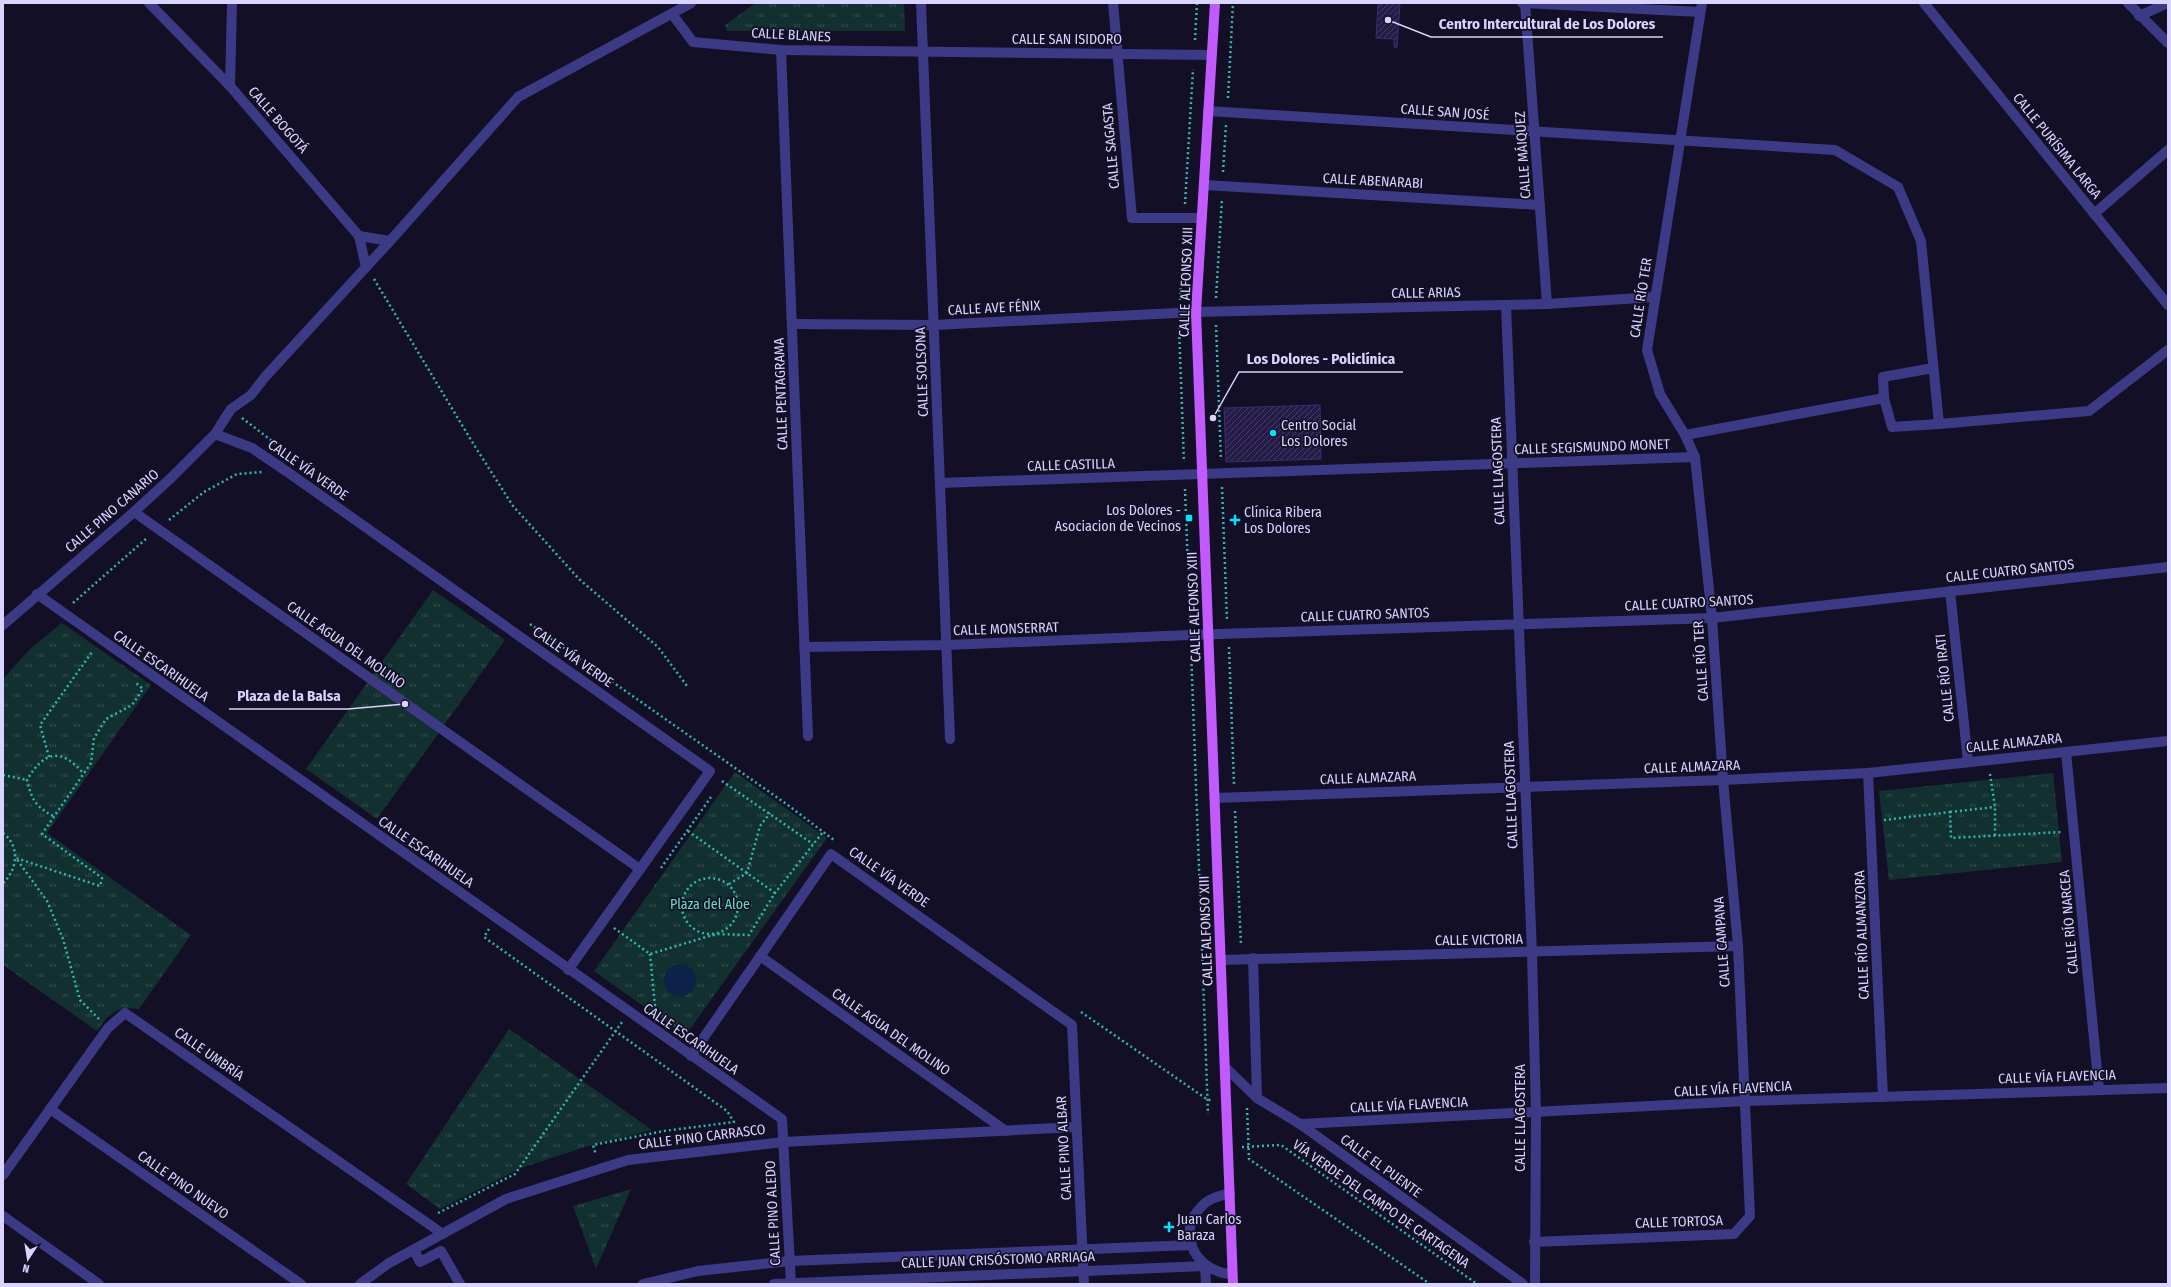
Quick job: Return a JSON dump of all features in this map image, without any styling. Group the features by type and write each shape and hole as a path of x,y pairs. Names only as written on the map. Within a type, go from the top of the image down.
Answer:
{"main road":[{"name":"CALLE ALFONSO XIII","path":"1215,3 1196,312 1233,1279"}],"street":[{"path":"149,3 230,86"},
{"name":"CALLE BOGOTÁ","path":"232,3 230,86 359,236"},
{"path":"231,409 251,395 265,377 390,241 518,98 691,3"},
{"name":"CALLE SOLSONA","path":"921,3 950,739"},
{"name":"CALLE SAGASTA","path":"1113,3 1132,218 1202,218"},
{"path":"1524,3 1701,8"},
{"name":"CALLE MÁIQUEZ","path":"1524,3 1547,304"},
{"name":"CALLE PURÍSIMA LARGA","path":"1924,3 2168,305"},
{"path":"2128,3 2139,16 2168,44"},
{"path":"2139,16 2168,3"},
{"name":"CALLE RÍO TER","path":"1701,8 1648,350 1660,394 1685,435 1695,457 1712,618 1723,780"},
{"name":"CALLE BLANES","path":"672,14 693,42 781,50 923,53"},
{"name":"CALLE PENTAGRAMA","path":"781,50 808,736"},
{"name":"CALLE SAN ISIDORO","path":"923,53 1117,53 1212,55"},
{"name":"CALLE SAN JOSÉ","path":"1208,111 1835,150 1898,187 1921,241 1938,424"},
{"path":"2094,214 2168,150"},
{"name":"CALLE ABENARABI","path":"1204,185 1540,205"},
{"path":"366,267 359,236 390,241"},
{"name":"CALLE ARIAS","path":"1196,312 1547,304 1656,297"},
{"name":"CALLE LLAGOSTERA","path":"1506,305 1532,953 1536,1114 1534,1242 1535,1284"},
{"name":"CALLE AVE FÉNIX","path":"792,324 934,325 1196,312"},
{"path":"1933,368 1883,377 1884,398 1892,427 2089,411 2168,350"},
{"path":"1685,435 1884,398"},
{"name":"CALLE PINO CANARIO","path":"3,625 37,594 134,512 216,434 231,409"},
{"name":"CALLE VÍA VERDE","path":"216,434 252,448 290,473 710,771 568,970"},
{"name":"CALLE SEGISMUNDO MONET","path":"1203,475 1695,457"},
{"name":"CALLE CASTILLA","path":"940,483 1203,475"},
{"name":"CALLE AGUA DEL MOLINO","path":"134,512 640,869"},
{"name":"CALLE CUATRO SANTOS","path":"1209,634 1712,618 2168,567"},
{"name":"CALLE RÍO IRATI","path":"1950,592 1968,762"},
{"name":"CALLE ESCARIHUELA","path":"37,594 64,615 782,1119 783,1142"},
{"name":"CALLE MONSERRAT","path":"804,647 947,645 1209,634"},
{"name":"CALLE ALMAZARA","path":"1215,798 1723,780 1868,773 2168,741"},
{"name":"CALLE RÍO NARCEA","path":"2066,752 2075,830 2099,1090"},
{"name":"CALLE RÍO ALMANZORA","path":"1868,773 1872,823 1883,1097"},
{"name":"CALLE CAMPANA","path":"1723,780 1738,946 1746,1101"},
{"name":"CALLE VÍA VERDE","path":"691,1056 831,854 1072,1025"},
{"name":"CALLE VICTORIA","path":"1221,960 1253,958 1532,953 1738,946"},
{"name":"CALLE AGUA DEL MOLINO","path":"760,956 1006,1131"},
{"path":"1253,958 1257,1098"},
{"name":"CALLE UMBRÍA","path":"3,1175 108,1028 125,1013 443,1234"},
{"name":"CALLE PINO ALBAR","path":"1072,1025 1084,1284"},
{"name":"CALLE EL PUENTE","path":"1226,1068 1257,1098 1300,1124 1523,1284"},
{"name":"CALLE VÍA FLAVENCIA","path":"1300,1124 1536,1114 1746,1101 2168,1088"},
{"name":"CALLE TORTOSA","path":"1534,1242 1734,1234 1750,1216 1746,1101"},
{"name":"CALLE PINO NUEVO","path":"50,1109 301,1284"},
{"name":"CALLE PINO CARRASCO","path":"360,1284 389,1263 506,1199 628,1160 783,1142 1076,1127"},
{"name":"CALLE PINO ALEDO","path":"783,1142 791,1283"},
{"path":"1230,1193 1209,1200 1197,1212 1191,1227 1192,1245 1197,1258 1205,1266 1233,1279"},
{"path":"3,1216 99,1284"},
{"name":"CALLE JUAN CRISÓSTOMO ARRIAGA","path":"643,1284 698,1271 790,1261 1192,1245"},
{"path":"414,1250 420,1262 441,1251 460,1284"},
{"path":"1205,1266 1206,1284"},
{"name":"CALLE JUAN CRISÓSTOMO ARRIAGA","path":"774,1284 1205,1266"}],"path":[{"path":"1197,3 1179,313 1208,1114"},
{"path":"1233,3 1215,312 1241,959"},
{"path":"366,267 474,445 513,506 579,579 658,647 687,686"},
{"path":"231,409 286,452"},
{"path":"64,615 75,600 157,529 204,492 237,474 265,472"},
{"path":"525,621 785,803 836,841"},
{"path":"86,647 98,656"},
{"path":"49,757 40,725 92,652"},
{"path":"16,858 100,886 102,878 42,834 53,816 91,764 94,738 106,719 132,706 143,689 130,679"},
{"path":"53,816 42,810 31,798 27,780 36,766 49,757 60,756 73,761 84,774"},
{"path":"1988,760 1994,807 1995,836"},
{"path":"3,775 27,780"},
{"path":"718,787 723,780 812,844"},
{"path":"656,874 714,793"},
{"path":"1872,823 1890,819 1994,807"},
{"path":"1950,812 1951,838 2075,830"},
{"path":"729,884 747,873 760,826 770,813"},
{"path":"675,820 775,893"},
{"path":"650,954 716,934 725,930 736,917 739,907 737,897 729,884 719,879 709,877 698,880 690,885 683,895 681,905 683,917 689,925 701,933 716,934 749,935 775,893 812,844 823,832"},
{"path":"3,833 11,839 16,858 47,901 63,939 80,1000 108,1028"},
{"path":"3,883 12,870 16,858"},
{"path":"497,919 484,937 728,1111 734,1122 664,1131 593,1145 601,1169"},
{"path":"603,920 650,954 655,1006 649,1014"},
{"path":"611,936 620,923"},
{"path":"1077,1009 1208,1100 1227,1100"},
{"path":"434,1210 439,1214 451,1205 515,1174 629,1013"},
{"path":"1246,1089 1249,1159 1430,1284"},
{"name":"VÍA VERDE DEL CAMPO DE CARTAGENA","path":"1248,1147 1281,1146 1477,1284"}],"green space":[{"path":"756,3 904,3 905,31 727,31 725,25"},
{"path":"433,590 505,640 377,819 306,769"},
{"path":"62,623 151,685 47,833 191,935 139,1009 131,1008 114,1012 97,1031 3,965 3,679 29,650"},
{"name":"Plaza del Aloe","path":"735,772 827,838 685,1036 594,971"},
{"path":"2053,773 2062,862 1889,880 1879,791"},
{"path":"509,1029 652,1130 582,1148 521,1168 440,1209 406,1184"},
{"path":"631,1189 596,1269 573,1206"}],"water":[{"path":"677,964 683,964 692,968 696,980 692,992 683,996 677,996 668,992 664,983 664,977 668,968"}],"building":[{"path":"1378,3 1400,3 1397,48 1394,47 1394,39 1376,38"},
{"name":"Centro Social Los Dolores","path":"1320,405 1321,459 1226,462 1224,408"}],"place":[{"name":"Centro Intercultural de Los Dolores","path":"1388,20"},
{"name":"Los Dolores - Policlínica","path":"1213,418"},
{"name":"Centro Social Los Dolores","path":"1273,433"},
{"name":"Los Dolores - Asociacion de Vecinos","path":"1189,518"},
{"name":"Clínica Ribera Los Dolores","path":"1235,520"},
{"name":"Plaza de la Balsa","path":"405,704"},
{"name":"Juan Carlos Baraza","path":"1169,1227"}]}
